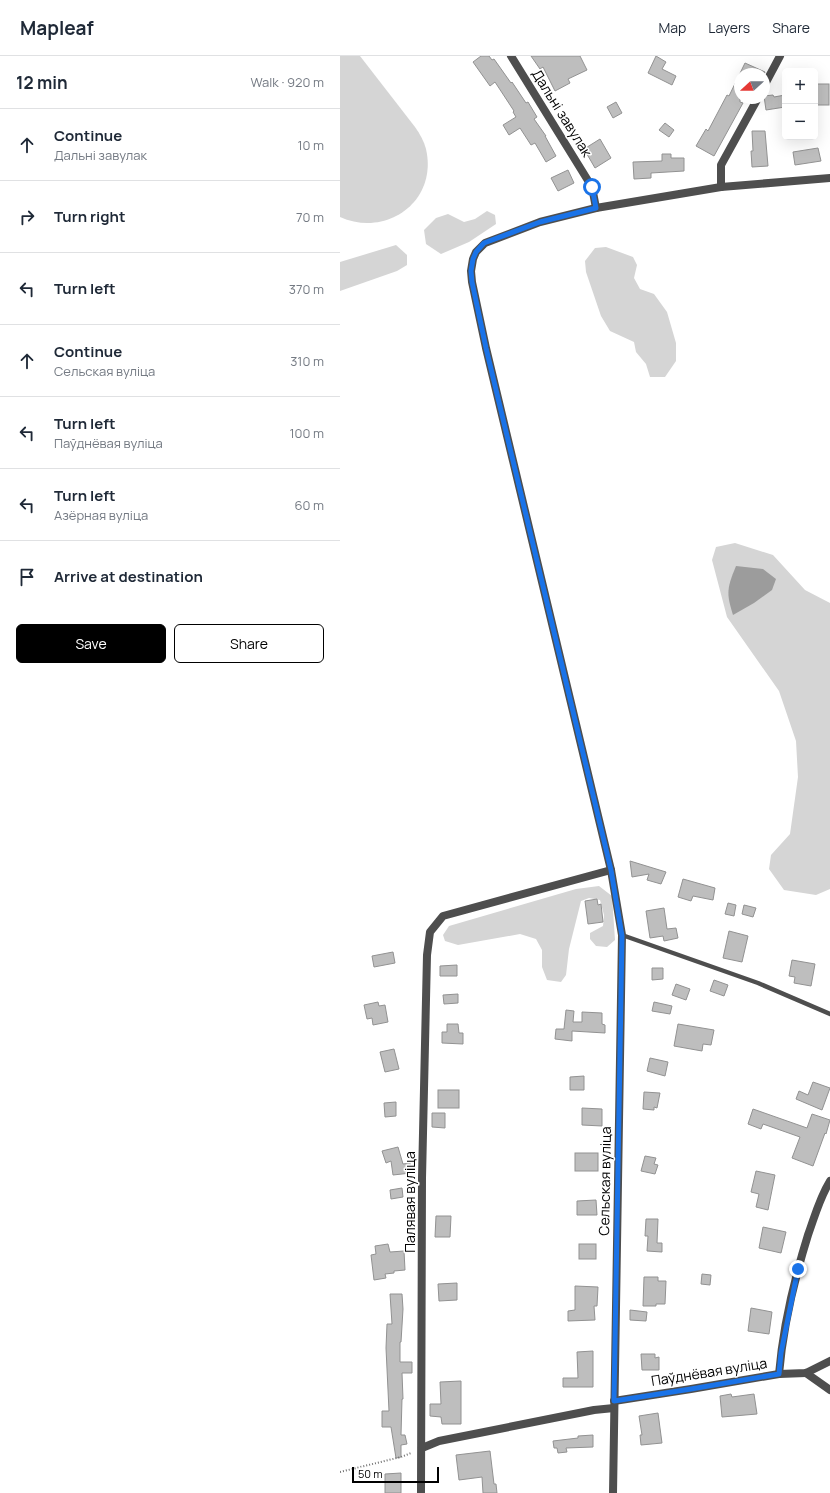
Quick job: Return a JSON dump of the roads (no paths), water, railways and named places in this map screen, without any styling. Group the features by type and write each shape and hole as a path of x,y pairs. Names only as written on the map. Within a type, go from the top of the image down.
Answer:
{"street":[{"name":"Дальні завулак","path":"511,56 592,187 596,208"},
{"path":"770,75 780,56"},
{"path":"721,187 721,165 755,104"},
{"name":"Сельская вуліца","path":"613,1493 622,936 611,870 486,348 471,271 476,252 484,243 540,222 596,208 721,187 830,178"},
{"name":"Палявая вуліца","path":"421,1493 422,1178 427,954 430,932 443,916 611,870"},
{"path":"779,1374 781,1353 798,1269 821,1196 830,1181"},
{"name":"Паўднёвая вуліца","path":"422,1448 439,1441 594,1410 614,1404 779,1374 806,1373 830,1361"},
{"path":"806,1373 830,1390"}],"lane":[{"path":"622,936 758,983 830,1014"}]}
